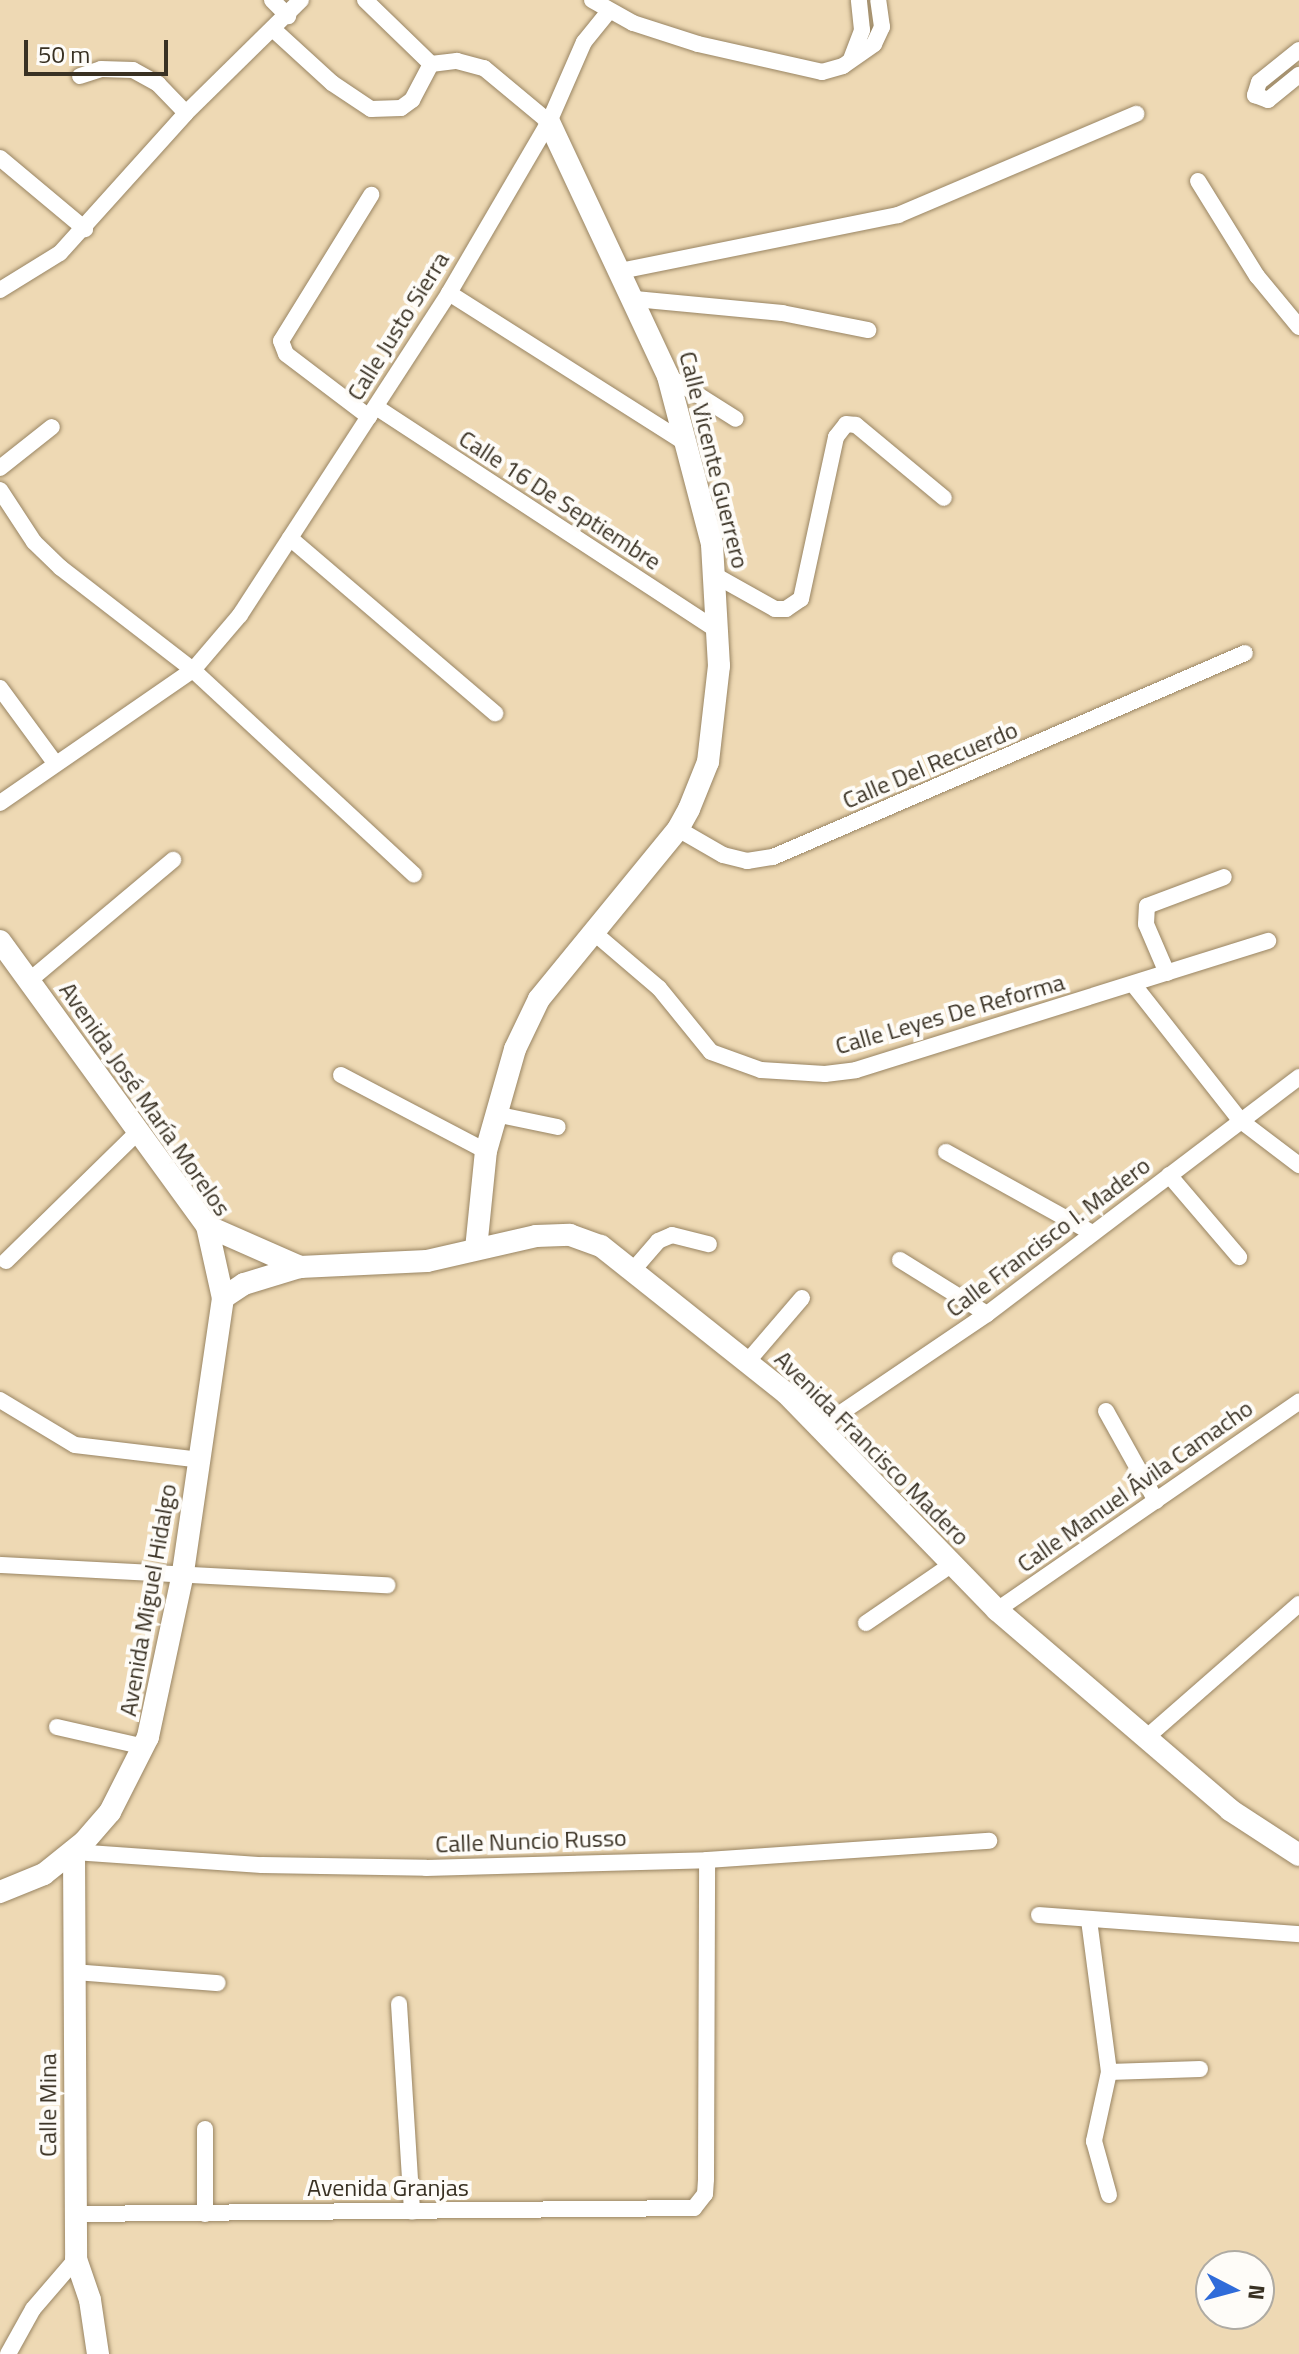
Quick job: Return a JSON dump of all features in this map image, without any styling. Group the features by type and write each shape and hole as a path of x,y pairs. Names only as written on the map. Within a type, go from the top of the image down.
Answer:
{"street":[{"path":"272,0 288,16"},
{"path":"0,290 42,266 85,229 186,113 274,30 301,0"},
{"path":"365,0 431,64"},
{"path":"592,0 608,12 698,44 779,64 831,72 878,36 878,0"},
{"path":"851,59 862,30 859,0"},
{"name":"Calle Justo Sierra","path":"0,803 193,670 240,615 449,293 549,122 584,42 608,12"},
{"path":"274,30 332,83 371,109 401,108 412,100 431,64"},
{"path":"1299,50 1259,82 1255,95 1268,100 1299,75"},
{"path":"431,64 457,61 484,68 549,122"},
{"path":"80,76 101,69 133,70 158,84 186,113"},
{"path":"620,271 898,215 1136,114"},
{"name":"Calle Vicente Guerrero","path":"476,1249 486,1151 515,1049 539,999 678,829 708,762 718,631 718,577 668,376 635,299 549,122"},
{"path":"0,158 85,229"},
{"path":"1198,181 1257,276 1299,327"},
{"name":"Calle 16 De Septiembre","path":"371,195 281,341 286,354 718,631"},
{"path":"449,293 685,443"},
{"path":"635,299 782,313 868,330"},
{"path":"668,376 736,419"},
{"path":"718,577 775,609 786,609 801,599 836,437 846,424 856,425 944,498"},
{"path":"0,468 52,427"},
{"path":"0,490 34,542 61,568 193,670 414,875"},
{"path":"290,538 495,713"},
{"name":"Calle Del Recuerdo","path":"678,829 735,859 773,857 1245,653"},
{"path":"0,688 55,763"},
{"path":"30,980 173,860"},
{"path":"1167,973 1146,924 1147,906 1224,877"},
{"name":"Calle Leyes De Reforma","path":"592,931 659,988 711,1052 761,1070 856,1070 1268,941"},
{"name":"Avenida José María Morelos","path":"0,941 207,1226 223,1298"},
{"path":"1133,984 1241,1121 1299,1165"},
{"path":"341,1075 486,1151"},
{"name":"Calle Francisco I. Madero","path":"820,1427 987,1314 1299,1077"},
{"path":"495,1114 558,1127"},
{"path":"6,1261 140,1130"},
{"path":"946,1152 1092,1233"},
{"path":"1169,1175 1239,1257"},
{"name":"Avenida Francisco Madero","path":"207,1226 300,1267"},
{"name":"Avenida Francisco Madero","path":"223,1298 244,1284 300,1267 370,1267 536,1236 570,1235 601,1246 748,1361 820,1427 997,1610 1230,1810 1299,1855"},
{"path":"634,1269 658,1241 672,1235 709,1244"},
{"path":"900,1260 987,1314"},
{"name":"Avenida Miguel Hidalgo","path":"0,1892 44,1874 74,1852 110,1812 145,1747 182,1578 223,1298"},
{"path":"748,1361 802,1298"},
{"path":"0,1400 75,1445 200,1460"},
{"name":"Calle Manuel Ávila Camacho","path":"997,1610 1299,1402"},
{"path":"1106,1411 1156,1501"},
{"path":"0,1565 182,1578 387,1585"},
{"path":"866,1623 951,1565"},
{"path":"1147,1737 1299,1604"},
{"path":"57,1727 145,1747"},
{"name":"Calle Nuncio Russo","path":"74,1852 398,1868 707,1860 989,1841"},
{"name":"Calle Mina","path":"74,1852 76,2259 98,2354"},
{"name":"Avenida Granjas","path":"74,2214 685,2211 701,2203 706,2179 707,1860"},
{"path":"1039,1915 1299,1934"},
{"path":"1089,1920 1109,2072 1094,2141 1109,2195"},
{"path":"74,1972 218,1983"},
{"path":"399,2004 412,2212"},
{"path":"1109,2072 1200,2069"},
{"path":"205,2129 205,2214"},
{"path":"8,2354 33,2309 76,2259"}]}
